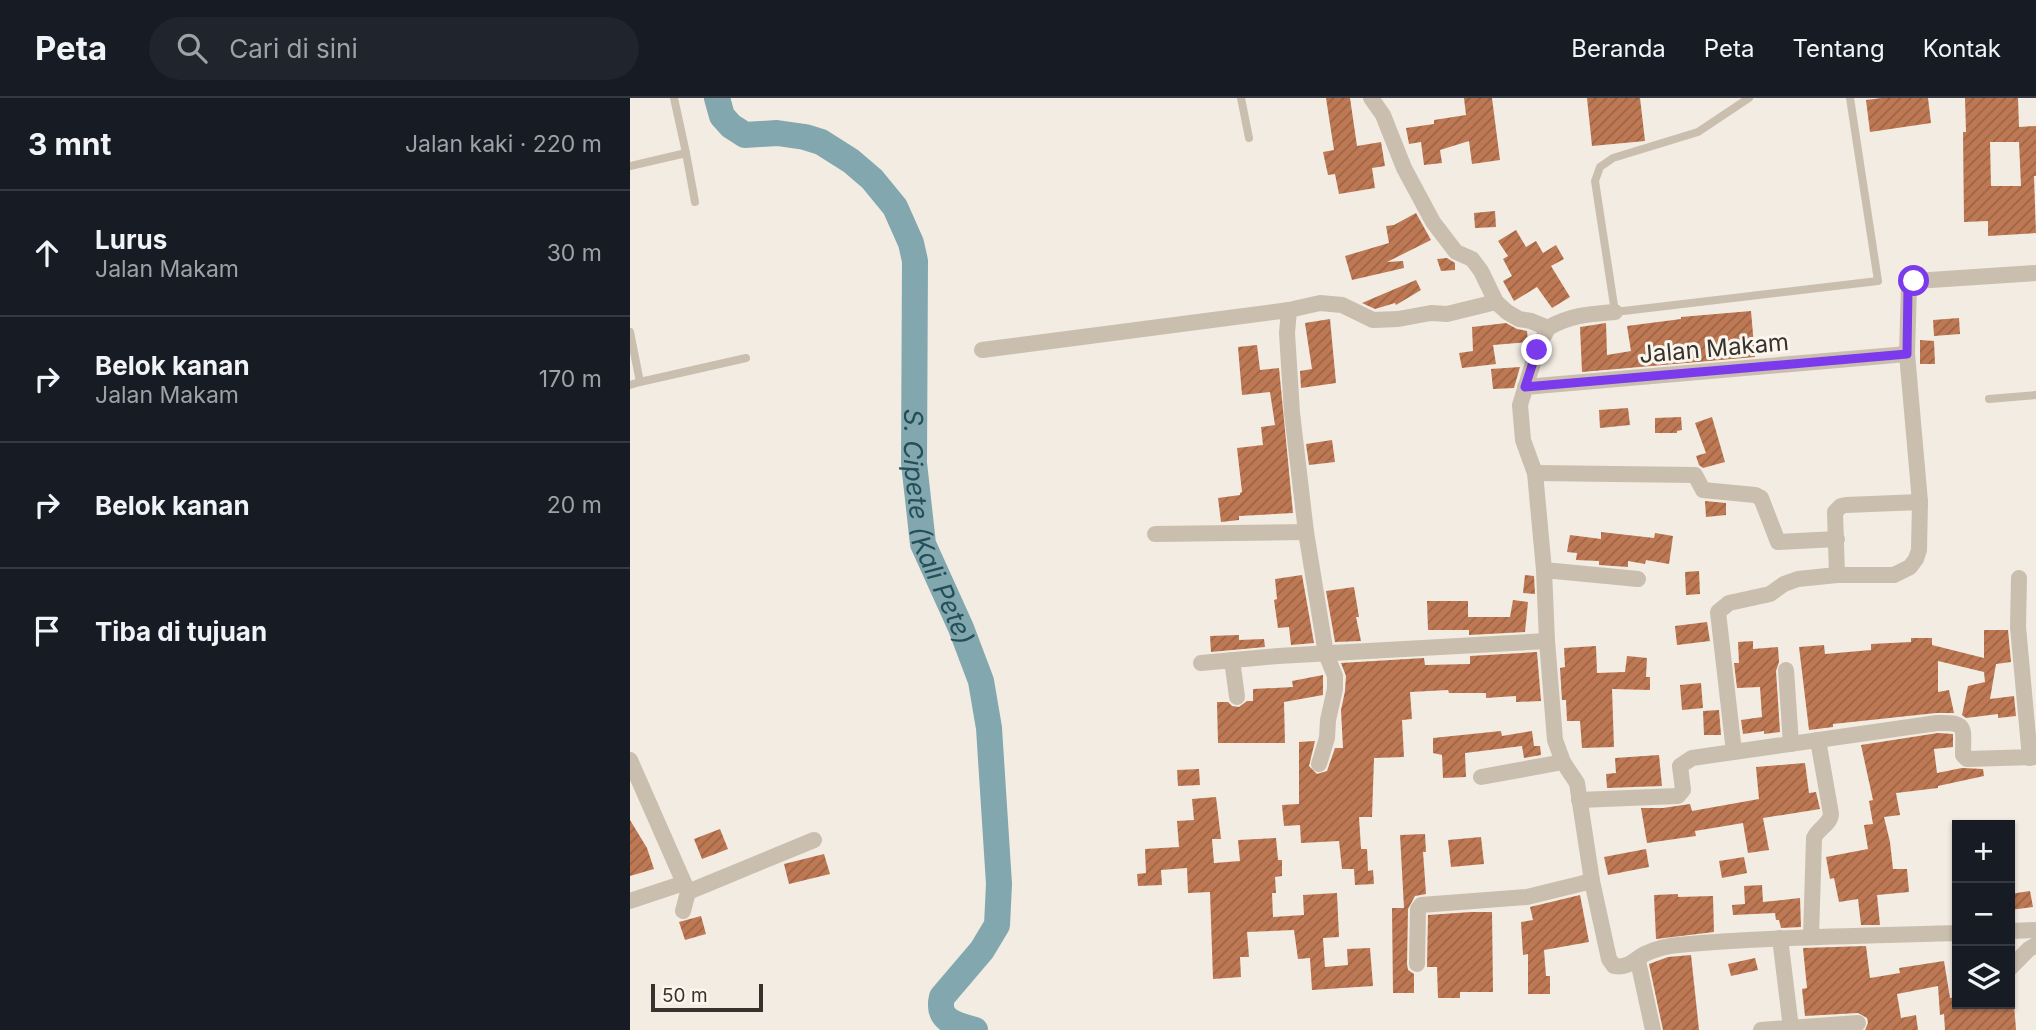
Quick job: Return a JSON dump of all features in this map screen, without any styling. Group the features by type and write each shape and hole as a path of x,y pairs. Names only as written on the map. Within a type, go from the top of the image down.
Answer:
{"street":[{"path":"1371,98 1383,115 1404,168 1433,222 1456,252 1472,259 1496,302 1519,319 1548,328"},
{"path":"1734,752 1718,612 1729,603 1770,594 1784,584 1798,579 1837,575 1894,575 1910,567 1919,551 1920,502 1907,354 1908,288 1912,282 2036,273"},
{"path":"982,350 1289,310 1320,303 1342,305 1373,320 1431,313 1447,314 1496,302"},
{"path":"1289,310 1287,333 1292,413 1306,532 1326,654 1335,676 1327,738 1319,764"},
{"path":"1615,312 1563,319 1548,328 1537,350 1520,405 1523,440 1535,473 1545,570 1547,641 1555,740 1563,762 1577,783 1592,881 1609,959 1614,966 1621,967 1638,961 1643,954 1674,946 1780,938 1952,933"},
{"name":"Jalan Makam","path":"1525,387 1907,354"},
{"path":"1535,473 1695,475 1703,490 1755,495 1761,498 1777,541 1837,539"},
{"path":"1837,575 1835,512 1841,506 1920,502"},
{"path":"1155,534 1306,532"},
{"path":"1545,570 1638,579"},
{"path":"1579,800 1678,796 1683,790 1680,766 1686,761 1937,723 1956,722 1962,729 1963,755 1968,759 2033,757 2018,627 2019,578"},
{"path":"1201,663 1547,641"},
{"path":"1232,660 1237,697"},
{"path":"1786,670 1791,744"},
{"path":"1811,937 1814,838 1818,830 1828,823 1831,814 1818,740"},
{"path":"630,760 686,887 683,912"},
{"path":"1481,777 1563,762"},
{"path":"631,905 814,840"},
{"path":"1417,964 1418,909 1421,905 1528,897 1592,881"},
{"path":"2015,931 2036,930"},
{"path":"1780,938 1791,1028"},
{"path":"2015,963 2036,946"},
{"path":"1638,961 1653,1030"},
{"path":"1761,1030 1858,1023"}],"lane":[{"path":"674,98 695,202"},
{"path":"1241,98 1250,138"},
{"path":"1749,98 1698,132 1613,158 1600,167 1595,181 1615,312 1878,281 1850,98"},
{"path":"630,166 686,153"},
{"path":"630,332 640,382"},
{"path":"630,385 746,358"},
{"path":"1989,399 2036,395"}],"building":[{"path":"1326,98 1350,98 1357,146 1381,142 1385,166 1372,168 1375,188 1339,194 1335,174 1328,175 1323,152 1334,150"},
{"path":"1464,98 1492,98 1500,160 1472,164 1469,141 1440,150 1442,163 1424,165 1421,142 1409,144 1406,128 1466,115"},
{"path":"1587,98 1640,98 1645,141 1592,146"},
{"path":"1928,98 1931,123 1870,132 1866,100"},
{"path":"1965,98 2018,98 2019,127 2036,126 2036,233 1988,236 1988,221 1964,222 1963,132 1966,132","holes":["1990,142 2019,142 2021,186 1991,186"]},
{"path":"1495,211 1496,227 1475,228 1474,213"},
{"path":"1416,213 1431,240 1387,262 1403,261 1404,268 1352,280 1345,256 1389,243 1386,226 1394,225"},
{"path":"1516,230 1526,247 1536,241 1543,253 1556,245 1564,259 1551,266 1570,297 1552,308 1537,287 1514,301 1503,281 1512,276 1503,259 1508,256 1498,241"},
{"path":"1447,258 1455,263 1455,270 1441,271 1437,259"},
{"path":"1416,280 1421,290 1396,305 1395,303 1375,309 1362,303"},
{"path":"1751,311 1755,357 1582,372 1580,327 1606,323 1607,355 1631,351 1627,326 1681,317"},
{"path":"1959,318 1960,334 1934,336 1933,320"},
{"path":"1330,319 1336,383 1301,388 1300,371 1312,369 1305,323"},
{"path":"1506,323 1527,331 1528,342 1493,345 1496,364 1462,368 1459,353 1473,351 1472,327"},
{"path":"1920,340 1934,341 1935,364 1920,364"},
{"path":"1257,345 1260,370 1279,368 1293,513 1239,516 1239,520 1221,522 1218,498 1240,495 1242,492 1237,448 1263,445 1261,427 1275,425 1270,392 1242,395 1238,347"},
{"path":"1520,367 1514,388 1493,389 1491,369"},
{"path":"1628,408 1630,425 1600,428 1599,410"},
{"path":"1681,417 1682,430 1677,433 1655,433 1655,418"},
{"path":"1712,417 1725,462 1703,468 1696,456 1706,453 1695,423"},
{"path":"1332,440 1335,462 1309,465 1306,444"},
{"path":"1705,501 1726,503 1726,515 1706,517"},
{"path":"1601,532 1654,538 1655,533 1673,536 1669,564 1646,560 1645,564 1628,561 1628,567 1599,565 1599,561 1576,560 1577,553 1567,552 1570,535 1601,539"},
{"path":"1699,571 1700,594 1686,595 1685,572"},
{"path":"1302,575 1314,643 1291,645 1289,627 1278,628 1274,600 1277,599 1275,579"},
{"path":"1525,575 1534,576 1535,594 1523,593"},
{"path":"1354,587 1361,641 1335,642 1326,591"},
{"path":"1513,600 1528,602 1525,632 1469,635 1469,630 1428,630 1427,601 1468,601 1468,617 1510,617"},
{"path":"1707,622 1710,641 1677,645 1675,626"},
{"path":"1984,630 2008,630 2011,662 1996,664 1990,699 2014,696 2016,716 1998,718 1998,714 1966,718 1962,715 1968,686 1985,682 1984,672 1938,661 1938,692 1949,690 1954,713 1833,724 1833,727 1809,730 1799,647 1824,645 1825,654 1871,650 1871,644 1911,642 1911,638 1932,638 1932,645 1984,658"},
{"path":"1239,635 1239,640 1264,639 1265,647 1211,652 1210,636"},
{"path":"1753,641 1753,649 1778,647 1779,662 1776,671 1780,732 1743,734 1741,720 1762,717 1760,687 1737,688 1734,663 1739,663 1738,642"},
{"path":"1596,646 1597,673 1625,672 1627,656 1647,658 1646,677 1650,677 1650,690 1612,689 1614,747 1582,748 1580,721 1567,721 1566,700 1562,700 1560,668 1565,667 1564,648"},
{"path":"1537,652 1541,701 1516,702 1516,696 1486,698 1486,693 1449,693 1448,690 1410,692 1412,719 1402,720 1404,757 1374,758 1372,817 1359,817 1361,849 1367,849 1368,871 1373,870 1374,884 1355,885 1354,869 1342,869 1339,841 1301,843 1300,825 1284,826 1282,805 1299,804 1299,742 1315,741 1309,766 1317,774 1327,771 1335,748 1343,748 1341,710 1346,676 1341,663 1424,658 1425,665 1470,664 1470,656"},
{"path":"1323,675 1323,695 1284,702 1285,743 1218,743 1217,702 1228,702 1239,707 1247,701 1253,701 1253,689 1293,687 1292,681"},
{"path":"1701,683 1703,708 1682,710 1680,685"},
{"path":"1719,710 1721,735 1704,735 1703,711"},
{"path":"1501,731 1502,736 1532,731 1534,746 1540,746 1541,755 1524,758 1522,746 1465,753 1466,777 1443,778 1442,755 1433,753 1433,738"},
{"path":"1938,733 1953,734 1953,747 1934,749 1937,773 1962,768 1983,769 1984,776 1938,788 1896,793 1900,815 1884,817 1893,869 1907,869 1909,892 1877,895 1880,925 1861,925 1858,899 1839,902 1834,878 1830,879 1826,857 1868,849 1864,825 1873,824 1869,801 1873,800 1861,745"},
{"path":"1659,755 1662,786 1607,788 1606,774 1616,773 1615,758"},
{"path":"1805,763 1809,793 1816,792 1820,809 1763,818 1769,850 1748,853 1743,823 1695,831 1696,836 1647,843 1641,808 1690,804 1692,811 1759,799 1756,767"},
{"path":"1199,769 1200,785 1178,786 1177,770"},
{"path":"1216,797 1221,839 1212,839 1214,863 1240,861 1238,840 1276,838 1278,860 1282,860 1282,876 1275,877 1276,893 1272,893 1273,917 1304,915 1303,895 1337,893 1339,937 1323,938 1325,967 1348,965 1347,949 1370,948 1373,986 1312,990 1310,958 1298,959 1294,930 1247,932 1249,957 1240,957 1241,977 1213,979 1210,892 1188,893 1187,868 1161,870 1162,885 1138,886 1137,874 1146,873 1145,849 1179,847 1177,821 1194,820 1192,799"},
{"path":"630,820 647,848 654,869 630,876"},
{"path":"720,829 728,849 702,859 694,839"},
{"path":"1425,834 1426,852 1423,852 1426,894 1415,896 1408,909 1407,964 1408,970 1414,974 1414,993 1393,993 1392,908 1404,908 1400,835"},
{"path":"1481,837 1484,864 1451,867 1448,840"},
{"path":"1646,849 1649,867 1608,875 1604,857"},
{"path":"824,854 830,874 789,884 784,864"},
{"path":"1744,857 1747,873 1722,878 1719,861"},
{"path":"1762,885 1763,902 1800,898 1801,927 1781,928 1775,913 1733,915 1732,905 1745,904 1744,886"},
{"path":"2030,891 2033,907 2015,909 2015,893"},
{"path":"1678,894 1678,897 1713,896 1714,932 1656,939 1654,895"},
{"path":"1580,895 1589,942 1544,950 1546,976 1550,976 1550,994 1528,994 1528,954 1523,955 1521,922 1533,920 1530,907"},
{"path":"1492,912 1493,992 1460,992 1460,998 1438,998 1437,967 1427,967 1428,915"},
{"path":"701,916 706,934 685,940 679,922"},
{"path":"1866,946 1870,978 1900,973 1899,968 1944,961 1952,1009 2014,1009 2016,1030 1945,1030 1944,1014 1940,1015 1938,986 1897,994 1901,1018 1916,1015 1918,1030 1865,1030 1867,1018 1858,1013 1805,1016 1802,989 1807,988 1803,948"},
{"path":"1691,955 1699,1030 1663,1030 1649,964 1668,957"},
{"path":"1755,958 1758,970 1731,976 1728,964"}],"waterway":[{"name":"S. Cipete (Kali Pete)","path":"717,98 722,116 745,135 777,133 805,137 821,142 851,161 872,179 895,207 911,243 915,261 914,463 923,544 961,628 981,681 989,728 999,884 997,925 982,950 942,997 941,1005 942,1012 950,1021 975,1030"}],"route":[{"path":"1537,350 1525,387 1907,354 1908,288 1914,281"}]}
